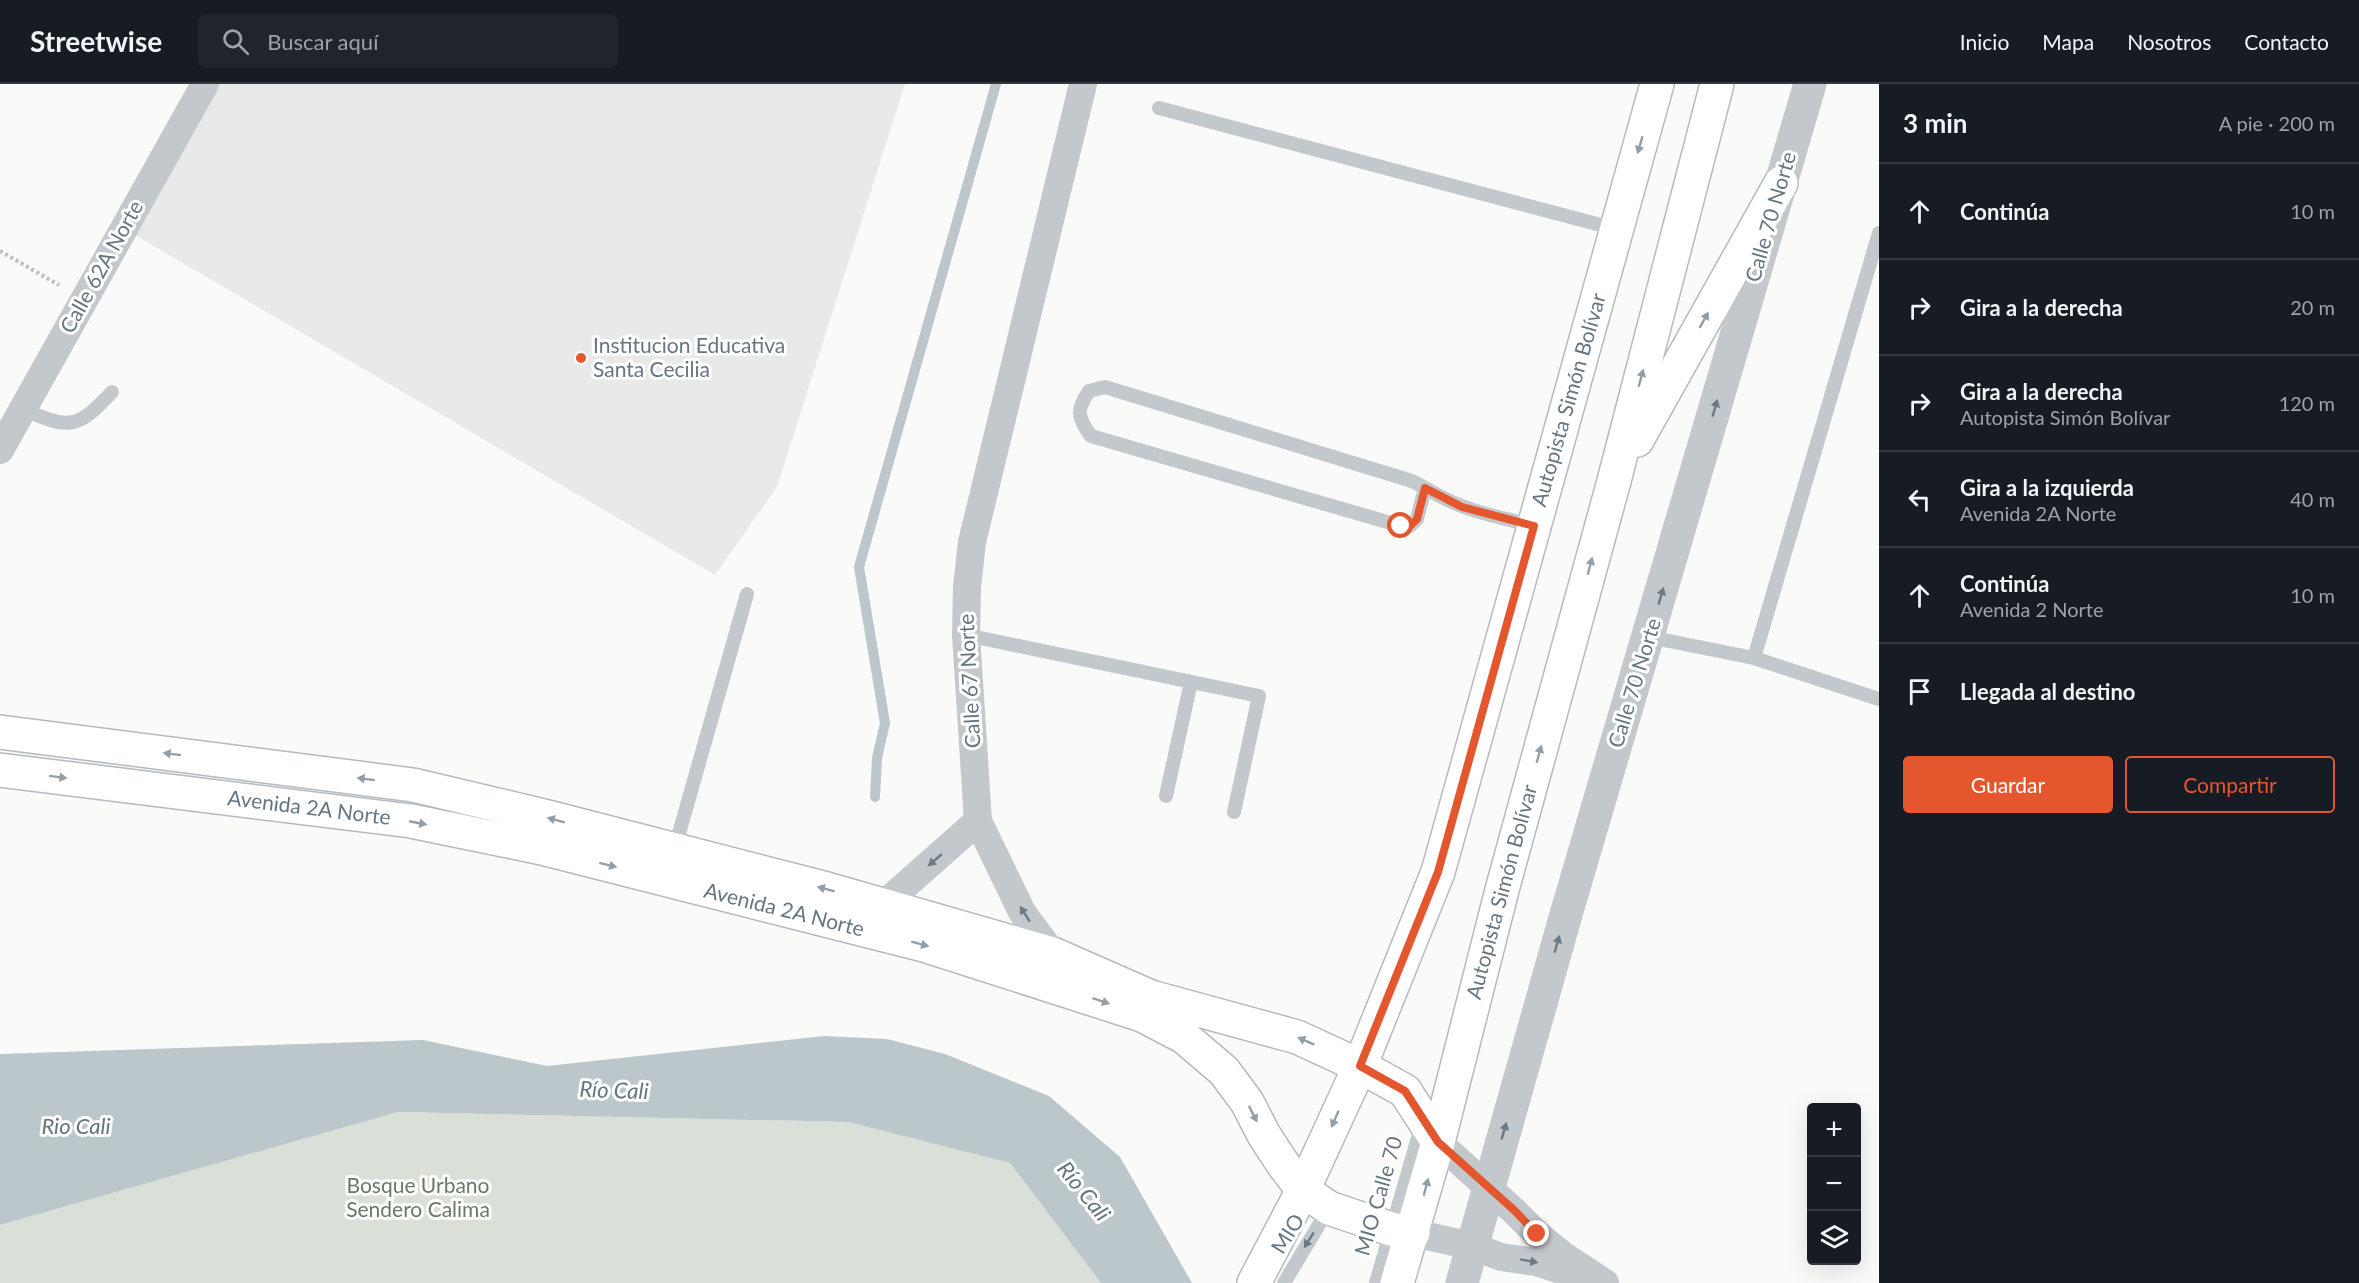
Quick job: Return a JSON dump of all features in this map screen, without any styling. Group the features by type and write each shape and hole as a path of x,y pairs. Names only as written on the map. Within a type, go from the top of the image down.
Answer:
{"main road":[{"name":"Autopista Simón Bolívar","path":"1254,1283 1281,1269 1316,1199 1360,1066 1438,872 1657,84"},
{"name":"Autopista Simón Bolívar","path":"1397,1283 1402,1231 1505,879 1614,480 1717,84"},
{"path":"1614,480 1781,183"},
{"name":"Avenida 2A Norte","path":"0,732 413,785 549,818 669,866"},
{"name":"Avenida 2A Norte","path":"0,770 411,821 542,848 827,889 879,919 1049,969 1297,1037 1360,1066 1405,1091 1431,1131"},
{"name":"Avenida 2A Norte","path":"1049,969 1184,1037 1203,1052 1224,1071 1247,1102 1264,1135 1316,1199"},
{"path":"1316,1199 1402,1231"}],"street":[{"name":"Calle 62A Norte","path":"0,450 205,84"},
{"name":"Calle 67 Norte","path":"1049,969 978,821 966,635 967,587 972,542 1083,84"},
{"name":"Calle 70 Norte","path":"1462,1283 1567,910 1810,84"},
{"path":"879,919 978,821"},
{"name":"Avenida 2A Norte","path":"1431,1131 1537,1234 1564,1256 1605,1283"},
{"path":"1402,1231 1473,1246 1500,1257 1536,1262 1598,1283"}],"lane":[{"path":"1159,108 1616,229"},
{"path":"1754,658 1879,233"},
{"path":"1425,488 1417,519 1410,526 1401,526 1091,436 1080,421 1080,404 1089,391 1105,387 1401,478 1425,488 1462,507 1534,526"},
{"path":"23,409 48,420 76,422 90,416 112,392"},
{"path":"669,866 747,594"},
{"path":"966,635 1259,696 1234,812"},
{"path":"1649,637 1754,658 1879,699"},
{"path":"1166,796 1191,682"},
{"name":"MIO Calle 70","path":"1376,1283 1402,1231"}],"path":[{"path":"0,251 84,300"}],"shaded area":[{"name":"Institucion Educativa Santa Cecilia","path":"205,84 905,84 777,487 715,575 123,228"}],"green space":[{"name":"Bosque Urbano Sendero Calima","path":"398,1112 848,1122 1010,1163 1101,1283 0,1283 0,1225"}],"water":[{"name":"Rio Cali","path":"824,1036 887,1039 945,1054 1049,1096 1120,1157 1192,1283 1101,1283 1010,1163 848,1122 398,1112 0,1225 0,1054 423,1040 547,1066"}],"waterway":[{"path":"875,797 877,758 885,723 859,567 996,84"}],"place":[{"name":"Institucion Educativa Santa Cecilia","path":"581,358"}],"route":[{"path":"1401,526 1410,526 1417,519 1425,488 1462,507 1534,526 1438,872 1360,1066 1405,1091 1438,1142 1514,1210 1537,1234"}],"water label":[{"name":"Río Cali","path":"614,1090"},
{"name":"Río Cali","path":"1084,1191"}]}
